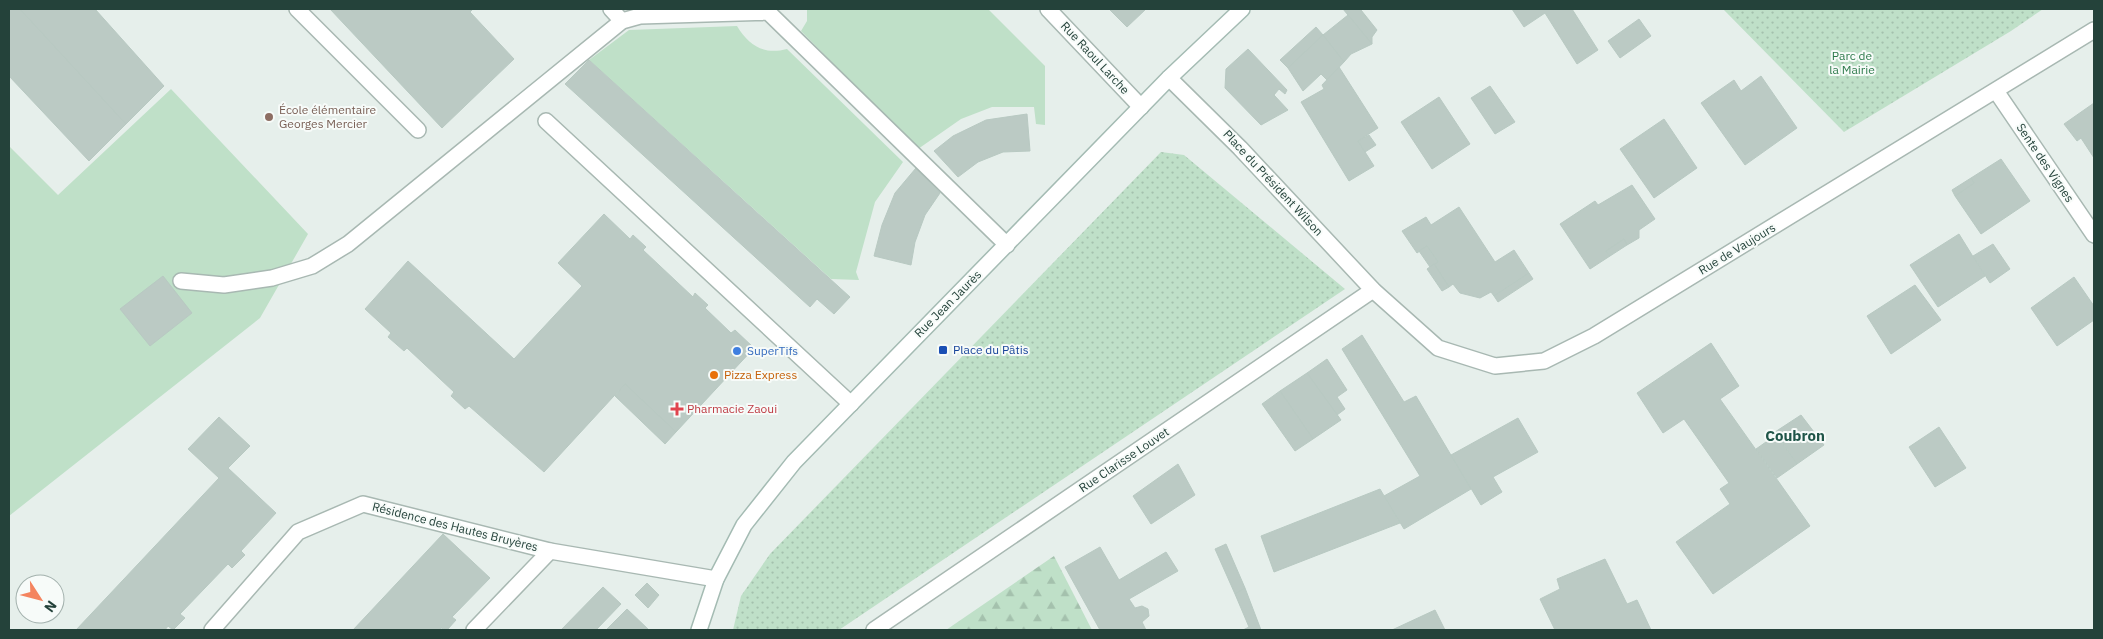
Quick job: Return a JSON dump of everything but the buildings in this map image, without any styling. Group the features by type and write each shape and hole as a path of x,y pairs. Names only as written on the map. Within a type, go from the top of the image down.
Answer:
{"street":[{"path":"298,9 418,130"},
{"path":"611,9 622,21"},
{"name":"Rue Raoul Larche","path":"1048,9 1141,107"},
{"name":"Rue Jean Jaurès","path":"699,630 716,579 744,525 794,462 1169,78 1242,9"},
{"path":"181,281 224,285 272,278 312,266 348,244 622,21 640,16 768,12 1006,245"},
{"name":"Rue de Vaujours","path":"1373,290 1438,348 1495,366 1544,361 1603,331 2094,30"},
{"name":"Place du Président Wilson","path":"1169,78 1240,148 1373,290"},
{"name":"Sente des Vignes","path":"1996,91 2094,235"},
{"path":"546,121 851,404"},
{"name":"Rue Clarisse Louvet","path":"874,630 1373,290"},
{"name":"Résidence des Hautes Bruyères","path":"212,630 298,532 363,504 550,551 716,579"},
{"path":"474,630 550,551"}],"green space":[{"path":"807,9 988,9 1045,66 1045,125 1036,124 1034,107 992,107 961,119 918,149 801,31 807,21"},
{"name":"Parc de la Mairie","path":"1723,9 2043,9 2011,31 1844,132"},
{"path":"737,26 752,44 764,50 779,51 787,49 903,162 875,202 856,272 859,280 831,279 589,60 629,30"},
{"path":"171,89 308,234 260,318 9,516 9,146 58,195"},
{"path":"1161,152 1184,155 1345,289 839,630 733,630 741,596 770,554"},
{"path":"1054,556 1092,630 946,630"}],"place":[{"name":"École élémentaire Georges Mercier","path":"269,117"},
{"name":"Place du Pâtis","path":"943,350"},
{"name":"SuperTifs","path":"737,351"},
{"name":"Pizza Express","path":"714,375"},
{"name":"Pharmacie Zaoui","path":"677,409"}],"district":[{"name":"Coubron","path":"1795,436"}]}
